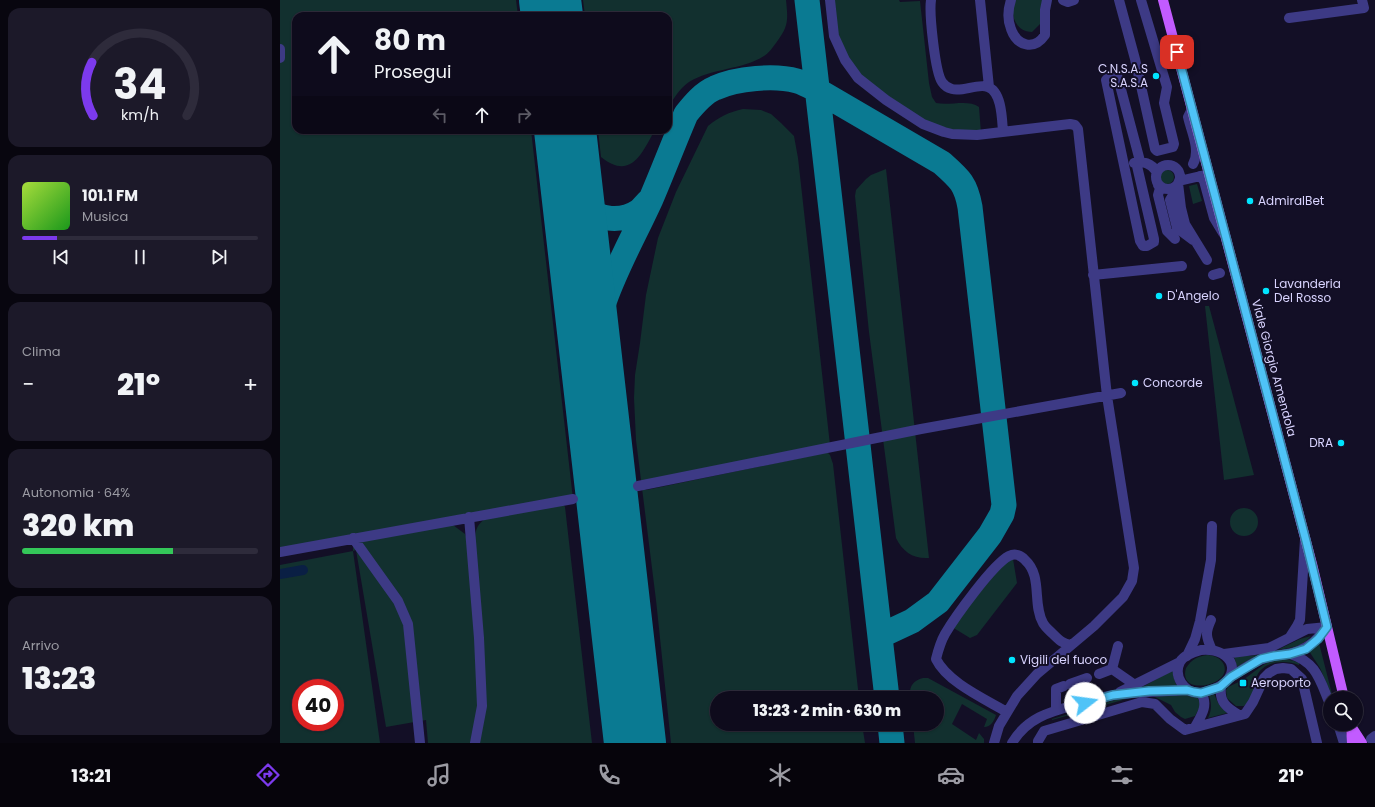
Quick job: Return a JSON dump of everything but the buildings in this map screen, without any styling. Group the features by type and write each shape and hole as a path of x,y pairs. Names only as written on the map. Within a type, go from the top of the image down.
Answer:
{"main road":[{"name":"Viale Giorgio Amendola","path":"1163,0 1205,160 1205,175 1226,240 1305,535 1342,691"},
{"path":"1351,731 1352,743"},
{"path":"1354,731 1362,743"}],"street":[{"path":"830,0 834,36 845,60 858,78 886,100 923,124 952,134 977,135 1070,124 1075,125 1078,129 1107,396 1134,568 1132,581 1123,597 1094,626 1037,674 1017,696 999,726 994,743"},
{"path":"931,0 930,7 933,37 938,73 942,83 947,87 957,90 982,86 989,87 995,92 1001,109 1003,132"},
{"path":"980,0 989,87"},
{"path":"1011,0 1008,9 1010,28 1014,36 1020,42 1028,45 1038,42 1045,35 1045,10 1048,0"},
{"path":"1063,0 1068,2 1074,0"},
{"path":"1119,0 1135,59 1155,150 1157,151 1173,147 1174,144 1164,103 1167,87 1141,0"},
{"path":"1289,18 1364,8 1362,0"},
{"path":"280,50 280,58"},
{"path":"1114,75 1118,78 1140,161 1138,166 1154,239 1154,242 1147,246 1143,246 1140,242 1106,80 1110,76 1114,75"},
{"path":"1192,109 1188,117 1196,148 1196,160 1193,164"},
{"path":"1177,169 1205,160"},
{"path":"1125,165 1140,161 1154,167 1156,171"},
{"path":"1159,189 1168,231 1175,239 1159,189 1155,178 1156,171 1161,166 1168,164 1177,169 1180,175 1174,202 1180,225 1199,246 1207,260"},
{"path":"1159,189 1161,187 1169,189 1205,175"},
{"path":"1093,275 1182,266"},
{"path":"638,486 921,429 1121,393"},
{"path":"280,552 573,499"},
{"path":"469,517 479,638 482,706 475,743"},
{"path":"1187,690 1179,679 1178,673 1183,659 1195,639 1201,615 1211,560 1212,526"},
{"path":"1289,638 1300,620 1305,535"},
{"path":"353,538 398,601 408,624 420,743"},
{"path":"1007,712 957,683 943,671 936,659 945,634 962,609 998,564 1009,556 1016,554 1026,560 1031,567 1035,578 1037,598 1043,624 1060,641 1071,645"},
{"path":"1211,620 1206,631 1212,650"},
{"path":"1113,695 1201,650 1212,650 1224,654 1269,648 1307,629 1327,627"},
{"path":"1012,743 1025,726 1035,719 1056,710 1113,695 1149,691 1187,690 1201,693 1226,682 1232,683 1241,678 1261,659 1290,654 1306,649 1318,639 1327,627"},
{"path":"1112,669 1118,646"},
{"path":"1224,654 1228,658 1232,670 1226,682 1221,699 1224,704 1239,715"},
{"path":"1290,654 1304,659 1313,668 1324,691"},
{"path":"1038,743 1044,731 1142,702 1155,704 1185,730 1245,714 1253,702 1264,678 1276,669 1283,668 1291,669 1302,679 1321,743"},
{"path":"1112,669 1135,685"},
{"path":"1099,674 1112,669"},
{"path":"1056,710 1056,689 1087,678"},
{"path":"1195,727 1203,714 1205,706 1201,693"},
{"path":"1312,715 1317,743"},
{"path":"1340,731 1344,743"},
{"path":"1375,736 1371,739 1375,743"}],"green space":[{"path":"280,0 516,0 518,12 292,12 292,134 531,134 573,499 453,525 465,534 468,541 475,537 478,526 485,519 563,504 565,507 592,743 428,743 426,720 386,727 356,550 353,551 353,539 280,552"},
{"path":"583,0 786,0 787,23 780,37 766,55 746,64 698,77 686,84 672,102 672,12 584,12"},
{"path":"831,0 899,0 900,2 920,1 929,83 932,97 936,103 970,103 979,107 981,133 940,130 859,77 835,35"},
{"path":"1015,0 1045,0 1040,24 1032,32 1021,29 1015,21 1013,16 1013,5"},
{"path":"743,109 761,110 771,114 794,136 798,158 830,445 644,488 646,490 824,453 828,453 830,455 833,464 858,691 710,691 710,731 863,731 865,743 671,743 656,600 636,440 634,398 635,375 646,295 658,238 676,192 708,126 724,115"},
{"path":"598,134 653,134 640,155 628,165 620,166 611,164 601,157"},
{"path":"886,169 929,558 909,554 905,551 896,538 869,332 855,196 856,190 866,179 871,175"},
{"path":"1167,170 1172,172 1174,177 1172,182 1167,184 1162,182 1160,177 1162,172"},
{"path":"1197,184 1202,201 1193,204 1189,186"},
{"path":"1205,306 1209,306 1254,475 1224,480"},
{"path":"1244,508 1254,512 1258,522 1254,532 1244,536 1234,532 1230,522 1234,512"},
{"path":"353,551 380,743 280,743 280,565"},
{"path":"1013,559 1017,583 977,635 970,638 952,627 1003,564"},
{"path":"1311,636 1300,645 1292,648 1277,650 1300,639"},
{"path":"1319,643 1331,691 1320,668 1309,651"},
{"path":"1264,654 1237,667 1234,656 1250,656"},
{"path":"1208,655 1219,659 1224,665 1224,672 1220,678 1213,683 1205,685 1189,683 1185,677 1186,668 1196,658"},
{"path":"1281,658 1294,661 1299,663 1299,665 1280,662 1263,668 1256,678 1253,695 1244,706 1236,706 1227,698 1226,690 1228,687 1243,680 1270,661"},
{"path":"1173,670 1177,687 1137,690"},
{"path":"923,678 928,678 996,715 990,725 984,727 987,719 962,704 952,724 976,740 979,733 984,739 984,743 915,743 914,731 944,731 944,691 910,691 912,685 916,681"},
{"path":"1156,692 1197,696 1201,705 1195,716 1185,719 1175,712 1171,705 1153,696 1130,698 1052,720 1121,698"},
{"path":"1208,693 1214,693 1222,709 1227,713 1208,718 1211,706"}],"waterway":[{"path":"280,574 303,570"}],"taxiway":[{"path":"807,0 886,691"},
{"path":"592,371 593,348 597,325 612,282 651,199 686,114 699,99 711,90 734,82 756,78 778,78 800,82 817,90 942,163 961,182 970,207 1004,505 1002,514 990,535 938,602 912,621 880,636"},
{"path":"572,189 580,203 590,212 611,218 633,215 650,200"},
{"path":"891,731 892,743"}],"runway":[{"path":"550,0 552,12"},
{"path":"565,134 635,743"}],"place":[{"name":"C.N.S.A.S S.A.S.A","path":"1156,76"},
{"name":"AdmiralBet","path":"1250,201"},
{"name":"Lavanderia Del Rosso","path":"1266,291"},
{"name":"D'Angelo","path":"1159,296"},
{"name":"Concorde","path":"1135,383"},
{"name":"DRA","path":"1341,443"},
{"name":"Vigili del fuoco","path":"1012,660"},
{"name":"Aeroporto","path":"1243,683"}],"route":[{"path":"1085,703 1113,695 1149,691 1187,690 1201,693 1220,687 1231,677 1261,659 1290,654 1306,649 1318,639 1327,627 1312,564 1177,52"}]}
